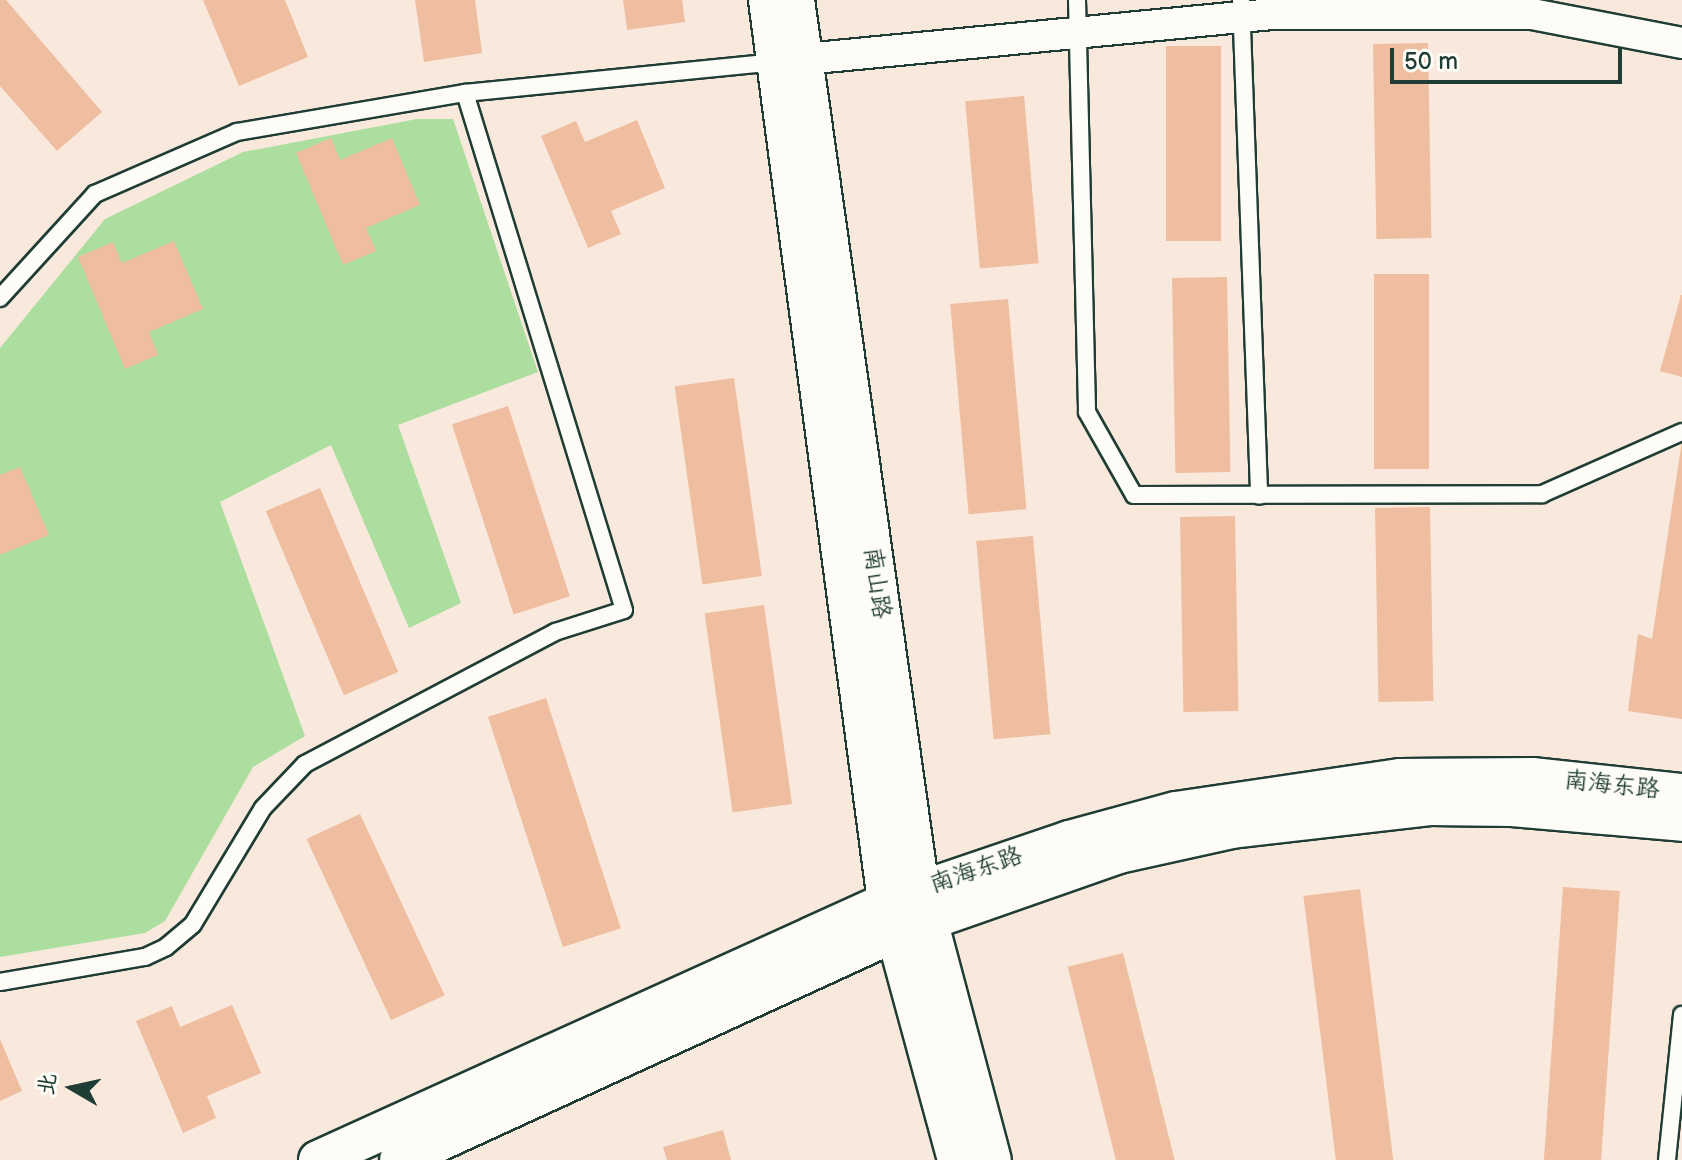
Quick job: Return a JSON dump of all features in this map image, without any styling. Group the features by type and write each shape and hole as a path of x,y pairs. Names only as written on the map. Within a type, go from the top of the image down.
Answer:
{"street":[{"name":"南山路","path":"768,0 791,60"},
{"name":"南山路","path":"795,0 791,60 908,911 957,1160"},
{"path":"791,60 1078,32 1242,8 1532,14 1682,43"},
{"name":"南海东路","path":"399,1160 908,911 999,860 1161,815 1301,789 1457,776 1532,777 1682,793"},
{"name":"南海东路","path":"318,1160 908,911 1119,854 1232,829 1343,813 1512,807 1682,822"},
{"name":"南山路","path":"908,911 992,1160"}],"lane":[{"path":"1077,0 1087,412 1134,495 1542,494 1682,432"},
{"path":"1242,8 1259,496"},
{"path":"0,298 95,194 129,175 237,132 465,93 791,60"},
{"path":"0,982 145,957 166,947 193,924 263,808 305,764 555,632 624,610 465,93"},
{"path":"1667,1160 1682,1015"},
{"path":"443,1131 450,1160"}],"green space":[{"path":"417,119 453,119 538,372 398,425 461,603 409,628 331,445 220,502 305,736 253,767 165,921 145,933 0,957 0,348 105,219 243,152"}],"building":[{"path":"0,0 6,0 102,112 57,151 0,86"},
{"path":"203,0 285,0 308,57 239,86"},
{"path":"415,0 475,0 482,53 424,62"},
{"path":"623,0 682,0 685,22 627,30"},
{"path":"1428,43 1431,238 1376,239 1373,44"},
{"path":"1166,46 1221,46 1221,241 1166,241"},
{"path":"1024,96 1039,263 980,269 965,101"},
{"path":"637,120 665,188 611,211 621,234 588,248 541,136 576,121 585,142"},
{"path":"331,138 340,160 392,138 420,205 366,228 376,251 343,265 296,153"},
{"path":"174,241 203,309 149,332 158,355 125,369 78,257 113,242 122,263"},
{"path":"1374,274 1429,274 1429,469 1374,469"},
{"path":"1227,277 1230,472 1175,473 1172,278"},
{"path":"1682,295 1682,377 1660,371"},
{"path":"1008,299 1026,509 969,514 950,304"},
{"path":"734,378 762,576 702,584 675,386"},
{"path":"508,406 570,596 514,614 452,424"},
{"path":"1682,441 1682,719 1628,711 1638,634 1652,639"},
{"path":"20,467 49,535 0,555 0,475"},
{"path":"320,488 398,672 344,695 266,511"},
{"path":"1430,507 1433,701 1378,702 1375,508"},
{"path":"1235,516 1238,711 1183,712 1180,517"},
{"path":"1033,536 1050,734 994,739 976,541"},
{"path":"764,605 792,804 733,812 705,613"},
{"path":"546,698 621,928 563,947 488,717"},
{"path":"360,814 445,995 391,1020 307,839"},
{"path":"1563,887 1620,891 1601,1160 1544,1160"},
{"path":"1360,889 1393,1160 1336,1160 1303,896"},
{"path":"1123,953 1175,1160 1116,1160 1068,967"},
{"path":"232,1005 261,1073 207,1096 216,1118 183,1133 136,1021 172,1006 180,1027"},
{"path":"0,1039 22,1091 0,1101"},
{"path":"723,1130 731,1160 667,1160 663,1147"}]}
